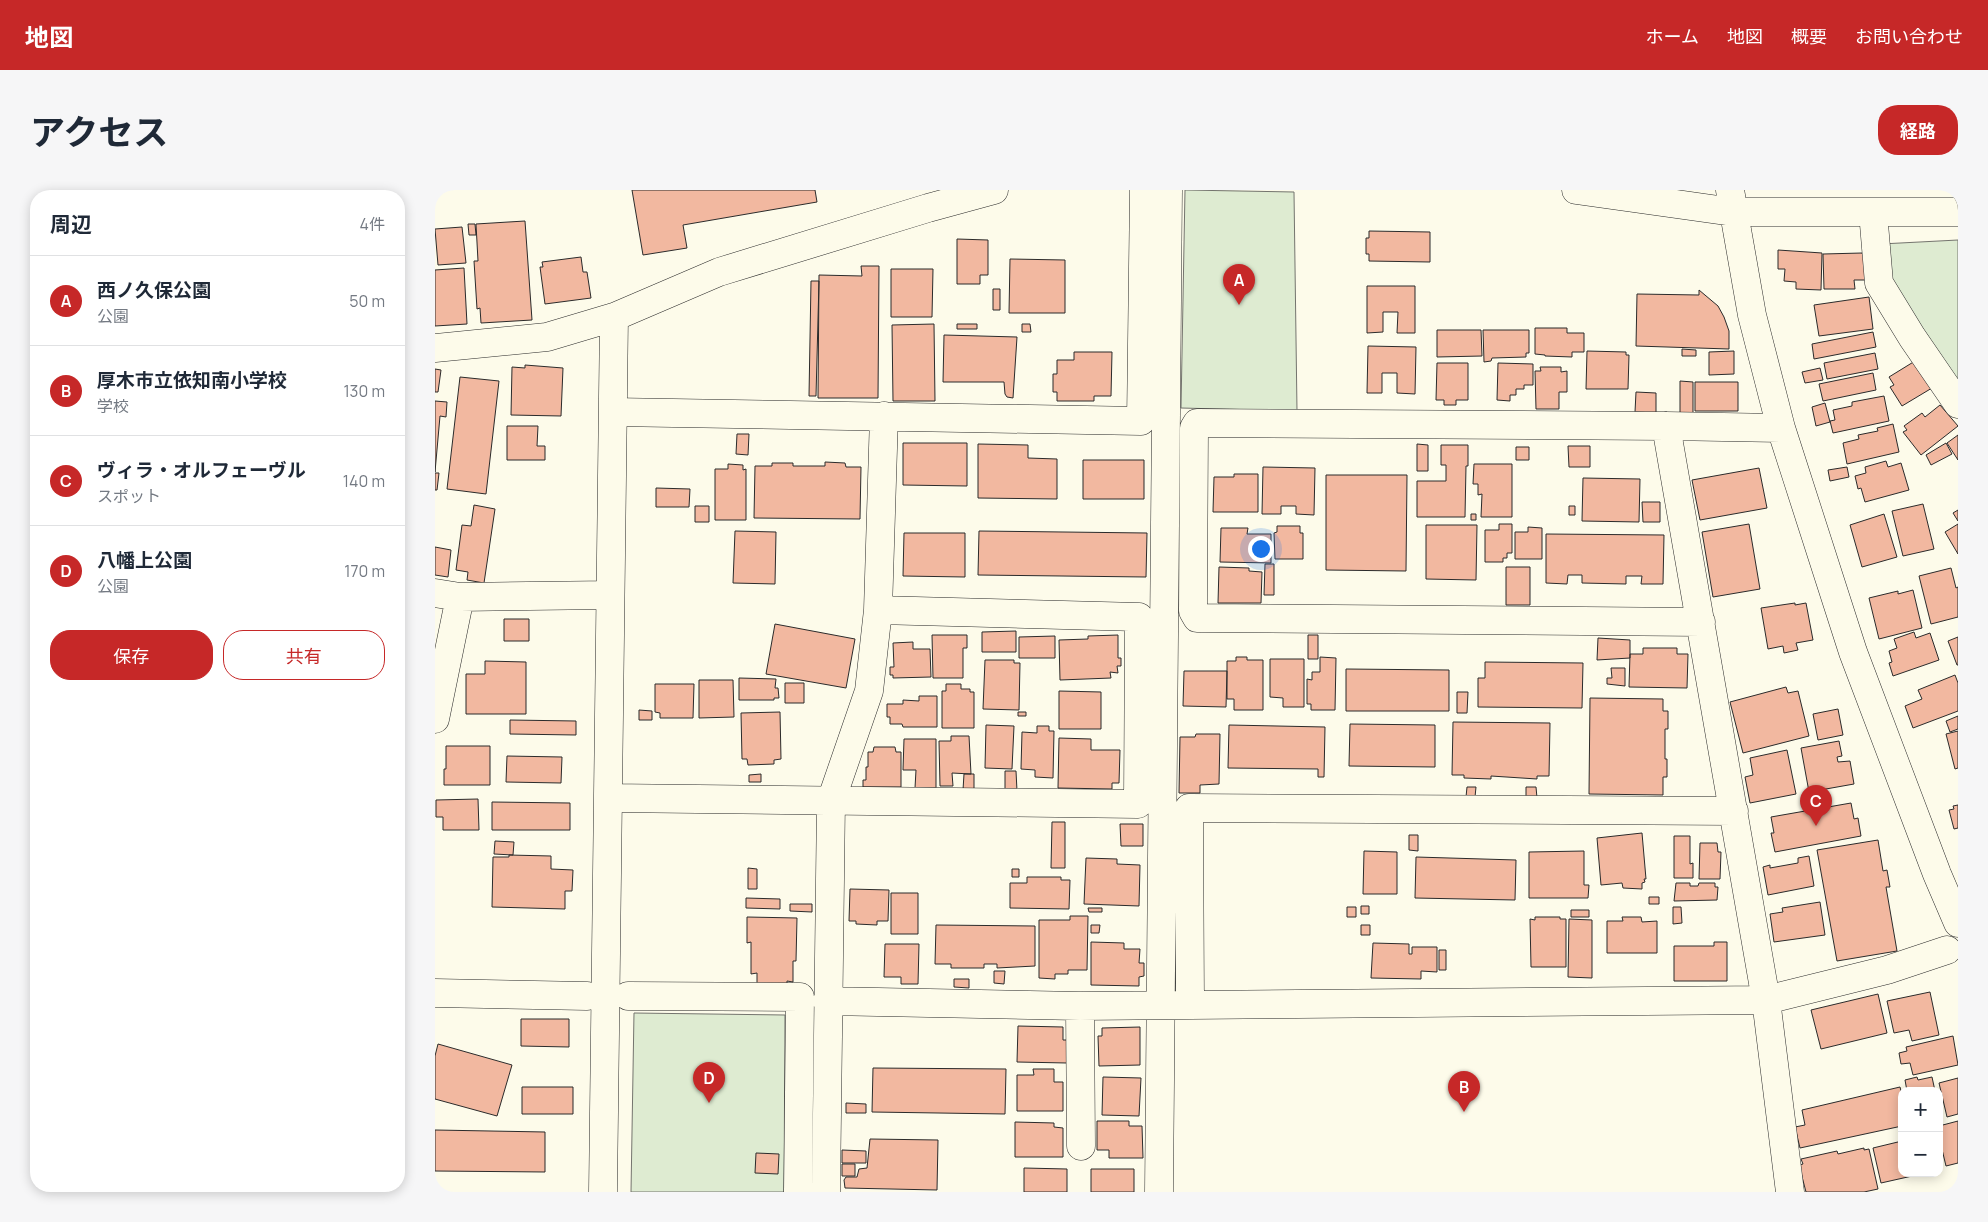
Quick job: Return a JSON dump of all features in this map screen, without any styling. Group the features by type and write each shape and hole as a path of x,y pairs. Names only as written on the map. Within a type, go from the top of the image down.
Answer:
{"street":[{"path":"435,348 547,337 615,318 719,272 928,208 994,190"},
{"path":"613,412 1141,420 1144,190"},
{"path":"1159,1192 1168,190"},
{"path":"1576,190 1873,212 1901,201 1958,212"},
{"path":"1732,201 1752,315 1781,428 1853,652 1937,874 1958,924"},
{"path":"1873,212 1879,283 1912,337 1958,404"},
{"path":"603,1192 615,318"},
{"path":"826,1192 831,800 869,691 878,610 884,416"},
{"path":"1701,622 1197,618 1193,611 1194,428 1197,423 1781,428"},
{"path":"1666,426 1766,1000 1790,1192"},
{"path":"435,719 447,595 610,595"},
{"path":"609,798 1138,804 1139,617 878,610"},
{"path":"1190,1005 1189,808 1734,811"},
{"path":"827,1000 1080,1006 1766,1000 1887,970 1947,950"},
{"path":"435,994 587,996"},
{"path":"628,996 800,997 799,1192"},
{"path":"1080,1006 1081,1146"}],"green space":[{"path":"1185,190 1294,192 1297,411 1181,408"},
{"path":"1958,240 1958,383 1883,275 1881,244"},
{"path":"634,1013 785,1015 784,1192 631,1192"}],"building":[{"path":"632,190 815,190 817,202 683,225 687,248 643,255"},
{"path":"525,221 532,320 481,323 480,308 477,309 474,261 478,261 476,224"},
{"path":"468,224 475,224 476,235 469,235"},
{"path":"462,227 466,263 438,265 435,229"},
{"path":"1369,231 1430,232 1430,262 1369,261 1369,254 1366,254 1366,238 1369,238"},
{"path":"957,239 988,240 988,275 980,275 980,284 957,284"},
{"path":"1778,250 1822,253 1821,290 1796,289 1796,282 1784,281 1785,269 1778,269"},
{"path":"1862,253 1868,268 1868,280 1854,280 1855,289 1824,289 1823,254"},
{"path":"581,257 583,272 587,272 591,298 545,304 540,267 543,267 542,262"},
{"path":"1010,259 1065,260 1065,313 1009,313"},
{"path":"861,266 879,266 878,398 818,398 819,275 862,276"},
{"path":"464,268 467,324 435,326 435,270"},
{"path":"891,269 933,269 932,317 891,317"},
{"path":"811,281 819,281 816,396 809,396"},
{"path":"1367,286 1415,286 1415,333 1397,333 1398,312 1383,312 1383,332 1367,333"},
{"path":"993,289 1000,289 1000,310 993,310"},
{"path":"1699,290 1718,306 1724,317 1729,331 1729,349 1636,346 1637,294 1699,295"},
{"path":"1869,297 1873,329 1819,336 1814,305"},
{"path":"934,324 935,401 893,401 892,325"},
{"path":"957,324 977,324 977,329 957,329"},
{"path":"1022,324 1030,324 1031,332 1022,332"},
{"path":"1535,328 1567,328 1567,333 1584,333 1584,352 1572,352 1572,357 1535,354"},
{"path":"1437,330 1481,330 1482,356 1437,357"},
{"path":"1483,330 1529,330 1529,353 1526,353 1526,357 1492,358 1491,361 1484,362"},
{"path":"1873,332 1876,347 1814,359 1812,344"},
{"path":"944,335 1017,337 1013,398 1007,397 1005,394 1004,382 943,382"},
{"path":"1368,346 1416,347 1415,394 1397,393 1397,373 1382,373 1382,393 1367,393"},
{"path":"1682,349 1696,350 1696,356 1682,356"},
{"path":"1587,351 1626,352 1626,355 1629,355 1628,389 1586,389"},
{"path":"1734,351 1734,374 1709,375 1709,352"},
{"path":"1074,352 1112,352 1111,396 1094,396 1094,401 1057,401 1057,392 1053,392 1053,374 1057,374 1057,360 1074,360"},
{"path":"1875,353 1878,369 1827,379 1824,363"},
{"path":"1915,361 1932,388 1902,406 1890,387 1894,385 1889,377"},
{"path":"1437,363 1468,363 1468,400 1456,400 1456,405 1444,405 1444,400 1436,400"},
{"path":"1498,363 1533,364 1533,385 1524,385 1524,389 1516,389 1516,395 1510,395 1510,401 1497,400"},
{"path":"525,365 563,368 561,416 511,415 512,367 525,368"},
{"path":"1540,367 1561,367 1561,372 1567,371 1567,392 1559,392 1559,409 1536,409 1535,371 1541,371"},
{"path":"1820,368 1823,380 1805,383 1802,372"},
{"path":"435,369 441,370 438,392 435,392"},
{"path":"1873,373 1876,390 1823,401 1819,384"},
{"path":"460,377 499,381 486,494 447,489"},
{"path":"1680,381 1693,382 1693,413 1680,413"},
{"path":"1695,382 1738,382 1738,411 1695,411"},
{"path":"1636,392 1656,393 1656,413 1635,412"},
{"path":"1884,396 1889,421 1833,433 1830,421 1835,420 1833,410 1852,406 1852,402"},
{"path":"435,401 447,402 446,417 440,416 435,472"},
{"path":"1825,403 1830,422 1816,426 1812,407"},
{"path":"1940,405 1958,426 1921,455 1903,432 1907,430 1904,426 1922,413 1925,417"},
{"path":"1893,424 1899,452 1847,464 1843,443 1859,439 1858,435 1878,431 1877,428"},
{"path":"507,426 538,426 537,446 545,446 545,460 507,460"},
{"path":"737,434 749,434 748,455 736,454"},
{"path":"1958,435 1958,460 1947,443"},
{"path":"903,443 967,443 967,486 903,485"},
{"path":"1946,443 1952,454 1931,465 1926,455"},
{"path":"978,444 1028,445 1028,458 1057,459 1057,499 978,498"},
{"path":"1417,444 1428,445 1428,471 1417,471"},
{"path":"1441,445 1468,445 1465,517 1417,517 1417,481 1446,481 1446,465 1441,465"},
{"path":"1568,446 1590,446 1590,467 1569,467"},
{"path":"1516,447 1529,447 1529,460 1516,460"},
{"path":"1083,460 1144,460 1144,499 1083,499"},
{"path":"1886,461 1888,467 1901,463 1909,490 1865,502 1861,488 1858,489 1855,476 1866,473 1865,467"},
{"path":"825,462 845,463 846,467 861,467 860,519 754,518 755,466 772,466 772,463 793,463 793,466 825,466"},
{"path":"728,464 743,465 743,470 746,469 746,520 715,520 715,469 728,469"},
{"path":"1474,464 1512,464 1512,517 1481,517 1482,494 1478,495 1478,484 1473,484"},
{"path":"1263,467 1315,468 1314,515 1296,514 1296,506 1281,506 1281,514 1262,514"},
{"path":"1847,467 1849,477 1830,481 1828,470"},
{"path":"1759,468 1767,508 1700,520 1692,480"},
{"path":"435,473 439,473 437,490 435,490"},
{"path":"1234,474 1258,474 1258,512 1213,512 1214,477 1234,477"},
{"path":"1326,475 1407,475 1406,571 1326,570"},
{"path":"1583,478 1640,479 1639,522 1582,521"},
{"path":"656,488 690,489 689,507 656,507"},
{"path":"1642,502 1660,502 1660,522 1643,522"},
{"path":"1923,504 1934,549 1903,556 1892,511"},
{"path":"474,505 495,509 484,583 467,580 468,572 456,570 462,525 471,526"},
{"path":"695,506 709,506 709,522 695,522"},
{"path":"1569,506 1575,506 1575,515 1569,515"},
{"path":"1958,510 1958,521 1953,513"},
{"path":"1471,514 1476,514 1476,520 1471,520"},
{"path":"1884,514 1897,557 1862,567 1850,525"},
{"path":"1499,524 1512,524 1512,553 1507,553 1507,558 1503,558 1503,562 1485,562 1485,530 1499,530"},
{"path":"1749,524 1760,589 1713,597 1702,532"},
{"path":"1958,524 1958,554 1945,532"},
{"path":"1426,525 1477,525 1476,580 1426,579"},
{"path":"1277,526 1300,526 1300,533 1303,533 1303,559 1275,559 1274,533 1277,532"},
{"path":"1528,527 1542,528 1542,559 1515,559 1515,532 1528,532"},
{"path":"1221,528 1248,528 1247,534 1271,534 1271,563 1220,562"},
{"path":"735,531 776,532 775,584 733,583"},
{"path":"979,531 1147,533 1146,577 978,575"},
{"path":"904,533 965,533 965,577 903,576"},
{"path":"1546,534 1664,535 1663,584 1641,584 1642,576 1626,576 1626,584 1582,583 1582,575 1568,575 1567,584 1546,583"},
{"path":"435,547 451,550 448,577 435,575"},
{"path":"1265,564 1274,564 1274,595 1264,595"},
{"path":"1219,567 1249,568 1249,571 1262,572 1261,603 1218,603"},
{"path":"1506,567 1530,567 1530,605 1506,605"},
{"path":"1951,568 1956,588 1958,587 1958,617 1931,624 1919,576"},
{"path":"1913,590 1922,628 1879,639 1869,598 1898,591 1898,594"},
{"path":"1795,603 1795,605 1806,603 1813,640 1796,643 1798,650 1784,653 1783,646 1768,649 1761,608"},
{"path":"504,619 529,619 529,641 504,641"},
{"path":"775,624 855,639 846,688 766,674"},
{"path":"1016,631 1016,652 982,652 982,632"},
{"path":"1914,632 1916,638 1930,633 1939,660 1893,676 1889,663 1892,662 1889,651 1897,648 1894,639"},
{"path":"932,635 967,635 967,648 963,648 963,678 933,678"},
{"path":"1118,635 1118,658 1121,658 1121,666 1117,666 1118,673 1110,672 1111,678 1060,680 1059,640 1088,639 1088,636"},
{"path":"1308,635 1318,635 1318,659 1308,659"},
{"path":"1055,636 1055,658 1019,658 1019,637"},
{"path":"1958,637 1958,665 1957,665 1948,641"},
{"path":"1598,638 1630,640 1630,658 1597,660"},
{"path":"913,642 913,649 930,649 931,677 893,678 893,675 890,675 890,667 894,667 893,643"},
{"path":"1643,648 1677,648 1677,654 1688,654 1687,688 1629,687 1630,654 1643,654"},
{"path":"1236,657 1247,657 1247,660 1263,660 1263,710 1234,710 1234,699 1227,699 1227,661 1236,661"},
{"path":"1320,657 1336,658 1335,710 1311,710 1311,704 1307,704 1307,679 1312,680 1312,672 1320,672"},
{"path":"1270,659 1304,659 1304,707 1283,707 1283,698 1270,697"},
{"path":"985,660 1014,660 1014,663 1020,663 1019,710 983,709"},
{"path":"485,661 526,662 526,714 466,714 466,674 485,674"},
{"path":"1485,662 1583,663 1582,708 1478,707 1478,678 1485,678"},
{"path":"1611,668 1625,668 1625,686 1607,684 1607,678 1612,678"},
{"path":"1346,669 1449,670 1449,711 1346,711"},
{"path":"1184,671 1227,671 1226,707 1183,706"},
{"path":"1955,675 1958,683 1958,711 1913,728 1905,706 1922,699 1918,690"},
{"path":"739,678 776,679 775,688 778,688 779,698 774,698 774,700 739,700"},
{"path":"699,680 733,680 734,717 699,718"},
{"path":"785,683 804,683 804,703 785,703"},
{"path":"655,684 694,684 693,718 660,718 660,713 655,712"},
{"path":"946,684 961,684 961,689 970,689 970,692 974,692 974,728 942,728 942,691 946,691"},
{"path":"1786,687 1788,693 1798,691 1809,736 1743,753 1730,702"},
{"path":"1059,691 1101,692 1101,729 1059,729"},
{"path":"1457,692 1468,692 1467,713 1457,713"},
{"path":"919,696 937,696 937,727 903,727 902,724 890,724 890,717 887,717 887,704 903,704 903,700 919,701"},
{"path":"1590,698 1663,699 1663,711 1668,711 1668,729 1665,729 1667,777 1663,777 1663,795 1589,794"},
{"path":"1838,709 1843,735 1818,740 1813,714"},
{"path":"639,710 652,711 652,720 639,720"},
{"path":"780,712 781,759 774,760 774,764 748,765 747,759 742,759 741,713"},
{"path":"1018,712 1026,712 1026,716 1018,716"},
{"path":"1958,716 1958,729 1950,732 1946,721"},
{"path":"510,720 576,721 576,735 510,734"},
{"path":"1453,722 1550,723 1549,776 1537,776 1537,779 1491,776 1491,779 1464,778 1464,775 1452,775"},
{"path":"1350,724 1435,725 1435,767 1349,766"},
{"path":"986,725 1014,726 1012,769 985,768"},
{"path":"1229,725 1325,727 1324,777 1318,777 1318,769 1228,768"},
{"path":"1037,726 1049,726 1049,731 1054,731 1053,778 1035,777 1035,770 1021,769 1022,732 1037,733"},
{"path":"1958,731 1958,768 1955,769 1946,734"},
{"path":"1196,734 1220,734 1219,784 1200,785 1200,793 1179,793 1180,737 1195,737"},
{"path":"951,736 969,736 971,774 952,773 953,786 940,786 939,741 951,741"},
{"path":"1059,738 1091,739 1091,750 1120,750 1119,783 1112,783 1112,789 1058,788"},
{"path":"904,739 936,739 936,788 915,788 916,770 903,770"},
{"path":"1839,741 1842,756 1837,757 1838,762 1850,761 1854,784 1809,792 1801,748"},
{"path":"446,746 490,746 490,785 444,785"},
{"path":"874,747 895,747 896,752 901,752 901,787 863,787 863,780 866,780 866,767 868,767 868,752 873,752"},
{"path":"1787,750 1796,794 1750,803 1745,777 1753,775 1750,758"},
{"path":"507,756 562,757 561,783 506,782"},
{"path":"1005,771 1016,771 1017,791 1005,791"},
{"path":"761,774 761,782 749,782 749,775"},
{"path":"964,774 974,774 974,790 963,790"},
{"path":"1467,787 1476,787 1475,797 1466,797"},
{"path":"1526,787 1536,787 1537,798 1526,798"},
{"path":"478,799 479,830 443,830 443,817 436,817 436,800"},
{"path":"492,802 570,803 570,830 492,830"},
{"path":"1851,803 1854,819 1858,818 1861,836 1775,852 1771,833 1774,833 1771,817"},
{"path":"1958,805 1958,828 1954,829 1949,810 1954,809 1953,806"},
{"path":"1052,822 1065,822 1065,868 1051,868"},
{"path":"1120,824 1143,824 1143,846 1121,846"},
{"path":"1642,833 1646,879 1642,883 1642,889 1623,888 1622,883 1601,885 1597,838"},
{"path":"1409,835 1418,835 1418,851 1409,850"},
{"path":"1674,836 1690,836 1690,864 1693,863 1693,878 1674,878"},
{"path":"1878,840 1883,871 1887,870 1890,887 1886,887 1897,951 1837,961 1817,850"},
{"path":"495,841 514,842 513,855 494,854"},
{"path":"1700,843 1717,843 1718,852 1721,852 1720,879 1699,879"},
{"path":"1364,851 1397,852 1397,894 1363,894"},
{"path":"1584,851 1584,885 1589,885 1588,898 1529,898 1529,852"},
{"path":"509,855 551,856 551,869 573,870 572,891 565,891 565,909 492,907 493,857 509,857"},
{"path":"1809,856 1814,886 1768,895 1763,867 1770,865 1770,868 1798,863 1798,858"},
{"path":"1416,857 1516,860 1515,900 1415,898"},
{"path":"1086,858 1117,859 1117,864 1140,865 1139,906 1084,904"},
{"path":"748,868 757,869 757,889 748,889"},
{"path":"1012,869 1019,869 1019,877 1012,877"},
{"path":"1027,877 1061,877 1061,880 1070,880 1069,909 1010,908 1010,883 1027,883"},
{"path":"1676,883 1690,883 1690,886 1698,886 1699,883 1715,883 1715,887 1718,887 1717,900 1674,901"},
{"path":"850,889 889,890 888,921 877,921 877,925 856,924 856,921 849,921"},
{"path":"891,893 918,893 918,934 891,934"},
{"path":"1649,897 1659,897 1659,904 1649,904"},
{"path":"746,898 780,899 780,909 746,908"},
{"path":"1820,902 1825,935 1774,942 1770,914 1783,912 1782,908"},
{"path":"790,904 812,904 812,912 790,911"},
{"path":"1361,906 1369,906 1369,914 1361,914"},
{"path":"1347,907 1356,907 1356,917 1347,917"},
{"path":"1673,907 1681,907 1682,923 1673,924"},
{"path":"1088,908 1102,908 1102,912 1089,912"},
{"path":"1571,910 1589,910 1589,917 1571,917"},
{"path":"1070,916 1088,916 1087,970 1068,970 1068,974 1055,974 1055,979 1039,978 1039,920 1070,920"},
{"path":"747,917 797,918 796,961 793,961 793,982 757,985 757,973 751,974 751,942 747,943"},
{"path":"1535,917 1560,917 1560,919 1566,919 1566,967 1531,967 1530,919 1535,920"},
{"path":"1622,917 1641,917 1642,922 1657,921 1657,953 1607,953 1607,921 1623,921"},
{"path":"1569,919 1592,920 1592,978 1568,977"},
{"path":"936,925 1035,926 1035,966 997,968 997,964 984,964 984,968 951,968 951,964 935,964"},
{"path":"1091,925 1100,925 1099,933 1091,933"},
{"path":"1361,925 1370,925 1370,935 1361,935"},
{"path":"1091,942 1124,943 1124,949 1140,949 1139,963 1144,963 1144,976 1139,977 1139,986 1091,985"},
{"path":"1714,942 1727,942 1727,981 1674,981 1674,946 1714,946"},
{"path":"1373,943 1409,944 1409,954 1412,954 1412,947 1437,947 1437,972 1421,971 1421,979 1371,978"},
{"path":"885,944 919,944 918,984 901,984 901,977 884,977"},
{"path":"1439,950 1446,950 1446,970 1439,970"},
{"path":"994,971 1005,971 1004,984 994,983"},
{"path":"954,979 969,979 969,988 954,987"},
{"path":"1930,992 1939,1035 1912,1041 1909,1030 1894,1033 1887,1001"},
{"path":"1878,994 1887,1033 1821,1049 1811,1010"},
{"path":"521,1019 569,1019 569,1047 521,1046"},
{"path":"1018,1026 1063,1027 1063,1040 1067,1040 1067,1063 1017,1062"},
{"path":"1140,1027 1140,1065 1099,1066 1098,1036 1102,1036 1102,1028"},
{"path":"1953,1036 1958,1065 1913,1075 1910,1063 1901,1064 1899,1053 1907,1051 1906,1047"},
{"path":"438,1044 512,1065 497,1116 435,1099 435,1056"},
{"path":"873,1068 1006,1069 1005,1114 872,1112"},
{"path":"1033,1069 1054,1069 1054,1082 1063,1082 1063,1111 1017,1111 1017,1075 1034,1075"},
{"path":"1103,1077 1141,1078 1139,1116 1102,1115"},
{"path":"1917,1077 1918,1080 1932,1077 1934,1087 1906,1087 1905,1080"},
{"path":"1958,1078 1958,1114 1947,1117 1943,1100 1943,1087 1940,1087 1939,1083"},
{"path":"522,1087 573,1087 573,1114 522,1114"},
{"path":"1898,1087 1898,1127 1800,1148 1795,1127 1805,1125 1802,1110"},
{"path":"846,1103 866,1104 866,1113 846,1113"},
{"path":"1097,1121 1129,1121 1129,1126 1142,1126 1143,1158 1109,1158 1109,1150 1097,1150"},
{"path":"1958,1121 1958,1163 1946,1166 1943,1154 1943,1125"},
{"path":"1015,1122 1054,1123 1054,1127 1063,1128 1063,1157 1015,1157"},
{"path":"435,1130 545,1132 545,1172 435,1171"},
{"path":"870,1139 938,1140 937,1190 845,1188 844,1180 846,1177 857,1177 859,1169 867,1168"},
{"path":"1898,1142 1898,1177 1908,1177 1881,1183 1873,1148"},
{"path":"1864,1148 1864,1150 1869,1149 1878,1189 1864,1192 1806,1192 1799,1165 1803,1164 1801,1159 1837,1151 1838,1154"},
{"path":"842,1150 866,1151 866,1163 842,1163"},
{"path":"756,1153 779,1154 778,1174 755,1173"},
{"path":"842,1164 855,1164 855,1176 842,1176"},
{"path":"1024,1168 1067,1169 1067,1192 1024,1192"},
{"path":"1091,1169 1134,1169 1134,1192 1091,1192"}],"place":[{"name":"西ノ久保公園","path":"1239,305"},
{"name":"ヴィラ・オルフェーヴル","path":"1816,826"},
{"name":"八幡上公園","path":"709,1103"},
{"name":"厚木市立依知南小学校","path":"1464,1112"}]}
